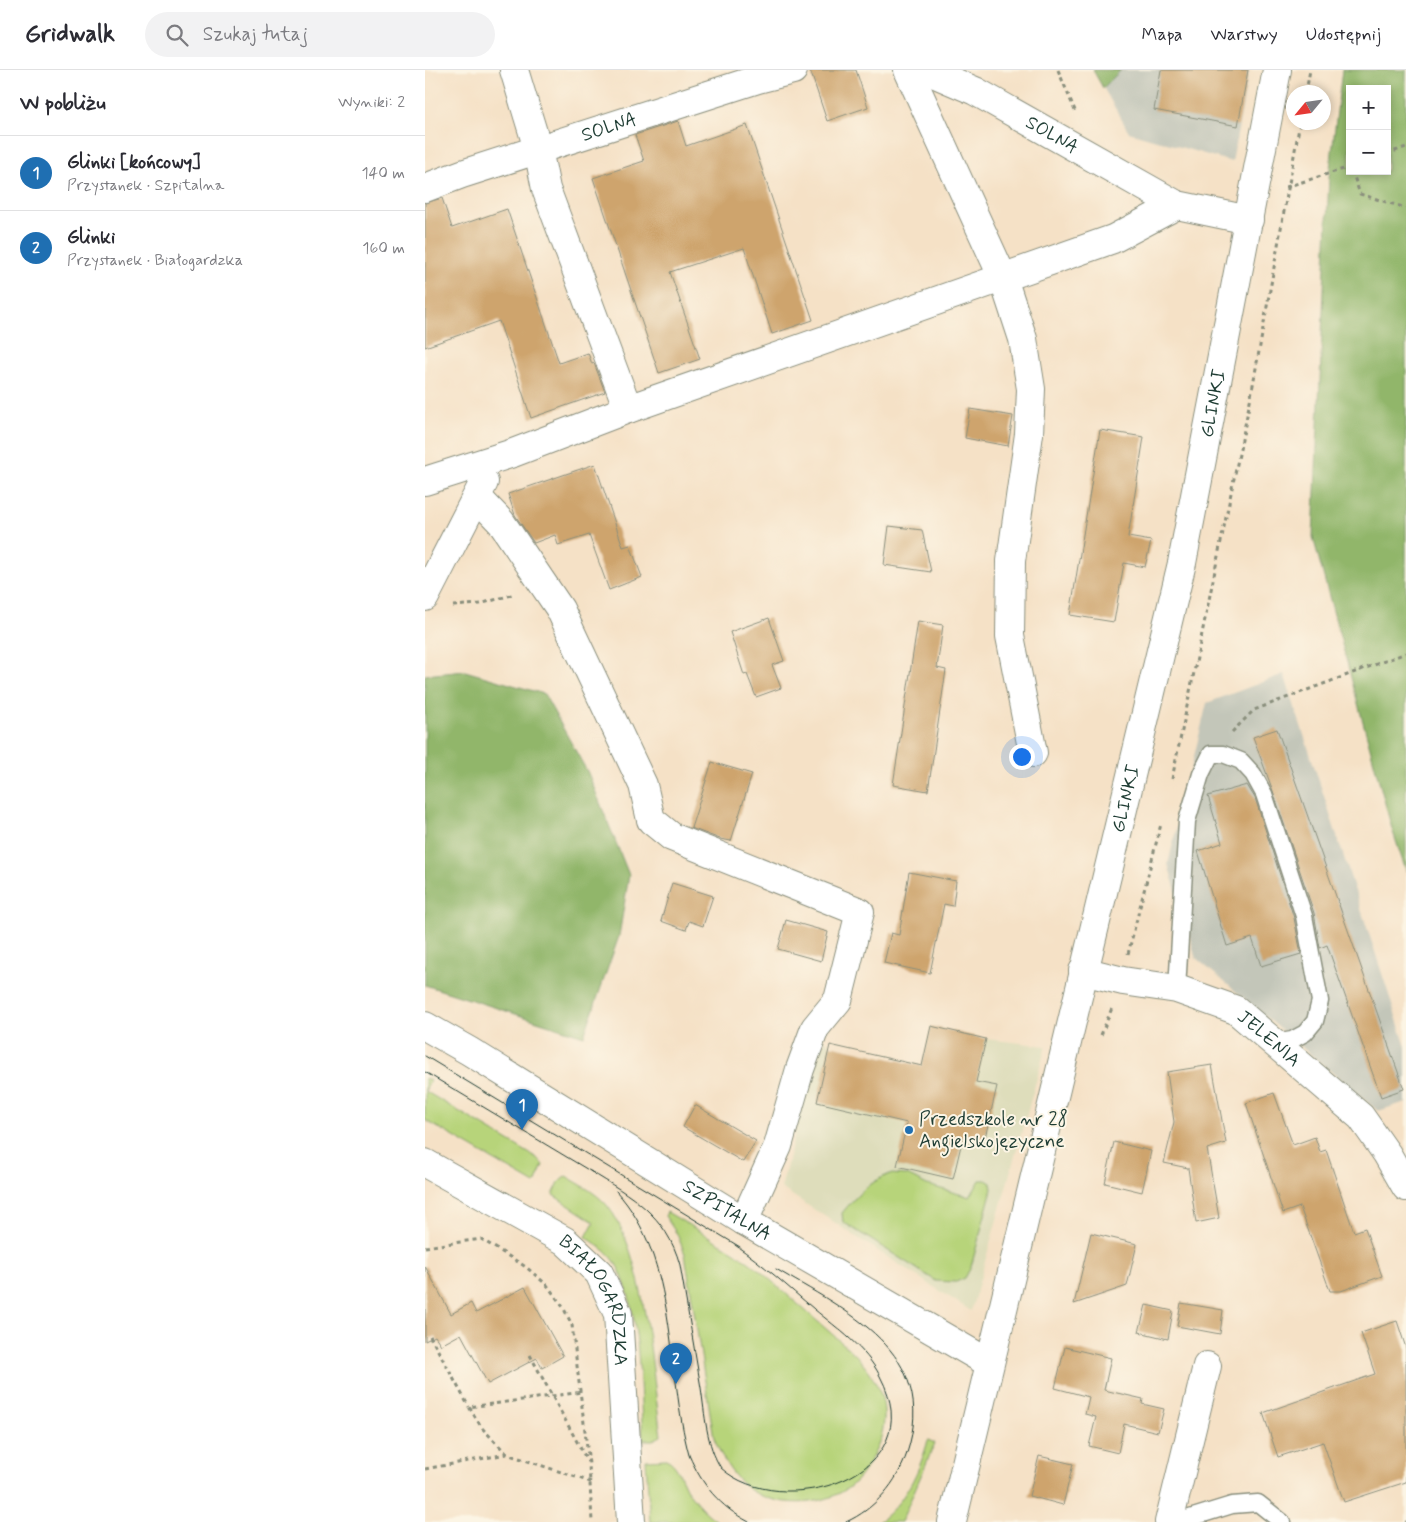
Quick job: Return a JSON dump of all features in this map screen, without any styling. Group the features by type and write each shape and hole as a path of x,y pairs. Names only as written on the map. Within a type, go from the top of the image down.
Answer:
{"street":[{"path":"514,70 538,150 546,189 627,409"},
{"name":"SOLNA","path":"425,188 749,82 793,70"},
{"path":"909,70 1003,278 1023,339 1031,389 1029,434 1011,561 1010,636 1033,753"},
{"name":"SOLNA","path":"926,70 975,92 1177,205 1249,220"},
{"name":"GLINKI","path":"952,1522 1182,563 1277,70"},
{"path":"425,481 495,458 627,409 1113,239 1177,205"},
{"path":"434,601 495,458"},
{"path":"477,497 501,522 560,609 643,785 651,820 672,837 860,912 838,1000 815,1028 800,1069 778,1146 744,1221"},
{"name":"JELENIA","path":"1083,971 1123,981 1177,989 1236,1010 1361,1117 1387,1154 1406,1187"},
{"name":"SZPITALNA","path":"425,1026 469,1051 744,1221 989,1364"},
{"name":"BIAŁOGARDZKA","path":"425,1163 565,1241 599,1273 618,1314 631,1522"},
{"path":"1169,1522 1207,1366"}],"lane":[{"path":"1177,989 1187,821 1201,774 1211,754 1223,754 1241,761 1253,774 1264,794 1304,916 1320,1001 1315,1020 1305,1033 1292,1040 1275,1044"},
{"path":"1177,1522 1232,1505 1259,1503 1282,1522"}],"path":[{"path":"1307,85 1310,70"},
{"path":"1170,786 1251,396 1299,130"},
{"path":"1391,153 1406,147"},
{"path":"1256,182 1288,187 1346,169"},
{"path":"1353,175 1360,194 1406,208"},
{"path":"434,601 480,604 545,585"},
{"path":"1211,754 1254,710 1406,653"},
{"path":"1127,958 1163,814"},
{"path":"425,1247 481,1239 526,1268 547,1285 563,1307 572,1325 582,1392 591,1482 592,1522"},
{"path":"430,1336 469,1407 483,1428 507,1454"},
{"path":"530,1355 589,1464"},
{"path":"469,1407 582,1392"},
{"path":"425,1469 507,1454 591,1482"}],"shaded area":[{"path":"1093,70 1249,70 1232,162 1129,132"},
{"path":"1284,674 1406,1047 1406,1102 1378,1111 1196,958 1168,864 1207,703"},
{"name":"Przedszkole nr 28 Angielskojęzyczne","path":"931,1026 986,1039 1046,1046 971,1311 781,1188 811,1071 825,1040 830,1045 922,1066"}],"green space":[{"path":"1093,70 1121,70 1103,88"},
{"path":"1342,70 1406,70 1406,871 1392,829 1313,537 1329,177"},
{"path":"465,671 544,694 588,773 629,875 619,936 584,1036 425,985 425,675"},
{"path":"425,1078 430,1080 425,1091"},
{"path":"425,1091 537,1158 543,1165 535,1184 425,1120"},
{"path":"890,1174 907,1175 927,1185 970,1197 980,1180 986,1180 991,1183 992,1189 971,1267 965,1278 956,1282 936,1281 843,1222 842,1213 858,1195 869,1185"},
{"path":"566,1176 592,1192 606,1204 619,1225 630,1251 639,1282 645,1314 661,1436 653,1440 643,1440 638,1348 635,1324 624,1281 609,1254 586,1237 594,1222 553,1195 559,1182"},
{"path":"667,1212 735,1252 758,1269 857,1356 874,1379 881,1395 884,1409 881,1437 863,1473 841,1493 828,1498 799,1503 770,1499 757,1494 745,1486 727,1464 714,1438 685,1254 677,1234 665,1216"},
{"path":"928,1440 935,1443 901,1522 878,1522 896,1506 910,1486 916,1475"},
{"path":"666,1459 674,1465 687,1490 696,1502 718,1522 650,1522 646,1460"}],"building":[{"path":"810,70 856,70 868,107 827,121"},
{"path":"1161,70 1248,70 1238,126 1154,110"},
{"path":"678,121 686,146 747,125 813,320 772,334 744,248 670,272 700,359 659,373 593,178 644,161 635,135"},
{"path":"442,198 452,228 507,209 559,363 588,353 592,364 594,363 605,392 531,418 499,321 425,347 425,203"},
{"path":"970,409 1013,416 1008,446 965,438"},
{"path":"1100,430 1144,437 1128,537 1151,541 1145,567 1124,563 1114,622 1070,615"},
{"path":"595,464 623,547 630,545 642,577 609,590 589,535 558,545 555,535 534,543 515,515 508,494"},
{"path":"889,526 922,530 931,572 884,565"},
{"path":"769,618 784,661 772,665 781,688 756,697 747,674 744,675 730,632"},
{"path":"918,621 943,625 937,668 946,670 928,791 893,785"},
{"path":"1277,729 1404,1089 1381,1097 1327,945 1320,948 1314,913 1253,737"},
{"path":"712,762 752,774 731,841 691,828"},
{"path":"1247,785 1255,798 1294,918 1301,954 1261,966 1252,938 1227,946 1198,851 1222,843 1208,796"},
{"path":"909,872 956,881 953,906 944,904 930,973 884,963 891,933 899,935"},
{"path":"672,883 713,896 703,926 689,921 686,930 661,921"},
{"path":"786,920 828,932 821,961 778,949"},
{"path":"931,1026 986,1039 976,1082 997,1086 984,1142 963,1137 953,1179 897,1166 907,1123 817,1102 830,1045 922,1066"},
{"path":"1212,1065 1226,1143 1207,1149 1219,1218 1196,1223 1188,1168 1164,1163 1174,1122 1167,1072"},
{"path":"1274,1093 1293,1145 1315,1137 1320,1152 1326,1150 1354,1232 1365,1228 1382,1276 1341,1291 1330,1291 1300,1207 1283,1213 1246,1103"},
{"path":"695,1105 756,1141 743,1162 683,1127"},
{"path":"1114,1142 1151,1151 1142,1192 1105,1183"},
{"path":"1091,1233 1137,1244 1127,1286 1074,1304"},
{"path":"425,1266 451,1314 471,1303 476,1313 525,1287 563,1356 542,1368 537,1358 488,1384 461,1334 441,1345 435,1336 425,1341"},
{"path":"1181,1303 1223,1310 1220,1334 1177,1326"},
{"path":"1146,1305 1173,1311 1168,1339 1139,1332"},
{"path":"1397,1321 1406,1348 1406,1482 1344,1502 1323,1442 1278,1457 1263,1413 1375,1374 1361,1333"},
{"path":"1065,1347 1111,1358 1104,1390 1143,1399 1142,1404 1164,1409 1158,1432 1124,1424 1118,1453 1089,1446 1096,1417 1085,1414 1089,1397 1055,1388"},
{"path":"1039,1456 1073,1464 1063,1505 1029,1496"}],"tram line":[{"path":"425,1056 740,1247"},
{"path":"425,1072 595,1174"},
{"path":"590,1171 620,1189 645,1209 666,1232 674,1247 680,1265 709,1439 721,1468 747,1484 779,1491 812,1489 843,1480 869,1464 886,1441 891,1411 880,1376 867,1357 851,1340 735,1245"},
{"path":"616,1191 636,1218 651,1249 661,1282 682,1422 689,1455 700,1476 720,1502 749,1522"},
{"path":"776,1269 831,1301 857,1319 880,1339 899,1361 910,1388 914,1418 903,1464 884,1494 857,1517 846,1522"}],"place":[{"name":"Glinki [końcowy]","path":"522,1130"},
{"name":"Przedszkole nr 28 Angielskojęzyczne","path":"909,1130"},
{"name":"Glinki","path":"676,1384"}]}
